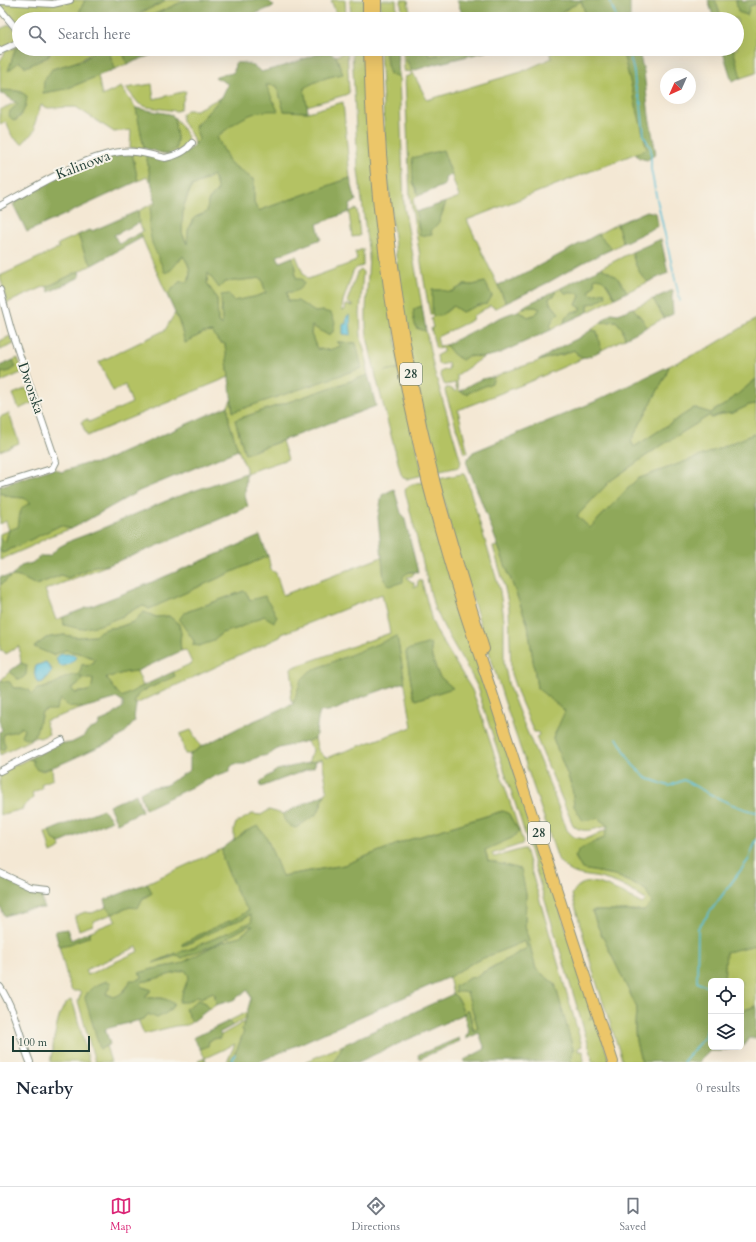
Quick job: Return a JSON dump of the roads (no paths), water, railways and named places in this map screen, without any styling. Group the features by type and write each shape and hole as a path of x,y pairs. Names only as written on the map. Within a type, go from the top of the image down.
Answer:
{"main road":[{"path":"368,0 368,12"},
{"path":"376,0 376,12"},
{"name":"28","path":"369,56 374,149 383,246 398,346 419,448 438,523 460,599 613,1062"},
{"name":"28","path":"376,56 381,150 393,261 411,373 430,463 454,550 493,679 619,1062"}],"street":[{"path":"0,1 53,4 70,0"},
{"path":"0,9 12,24"},
{"path":"0,51 12,45"},
{"name":"Kalinowa","path":"0,206 51,178 98,157 120,152 143,152 165,158 185,150 192,143"},
{"name":"Dworska","path":"0,290 11,330 56,462 51,469 0,485"},
{"path":"0,771 62,740"},
{"path":"0,873 30,888 48,889"},
{"path":"0,987 13,1012 30,1062"}],"water":[{"path":"349,315 350,335 343,334 343,324 346,324 347,316"},
{"path":"73,654 76,657 69,664 60,666 56,659 59,655"},
{"path":"46,662 52,671 43,682 38,683 35,674 36,666"}],"waterway":[{"path":"611,0 610,2 614,12"},
{"path":"630,56 634,72 635,85 641,104 644,136 651,149 651,169 656,195 680,301"},
{"path":"617,738 632,764 646,778 669,786 684,780 729,803 756,812"},
{"path":"708,987 697,981 698,928 749,859 756,840"},
{"path":"683,1062 706,1035 710,1014"},
{"path":"231,1062 235,1054"}]}
